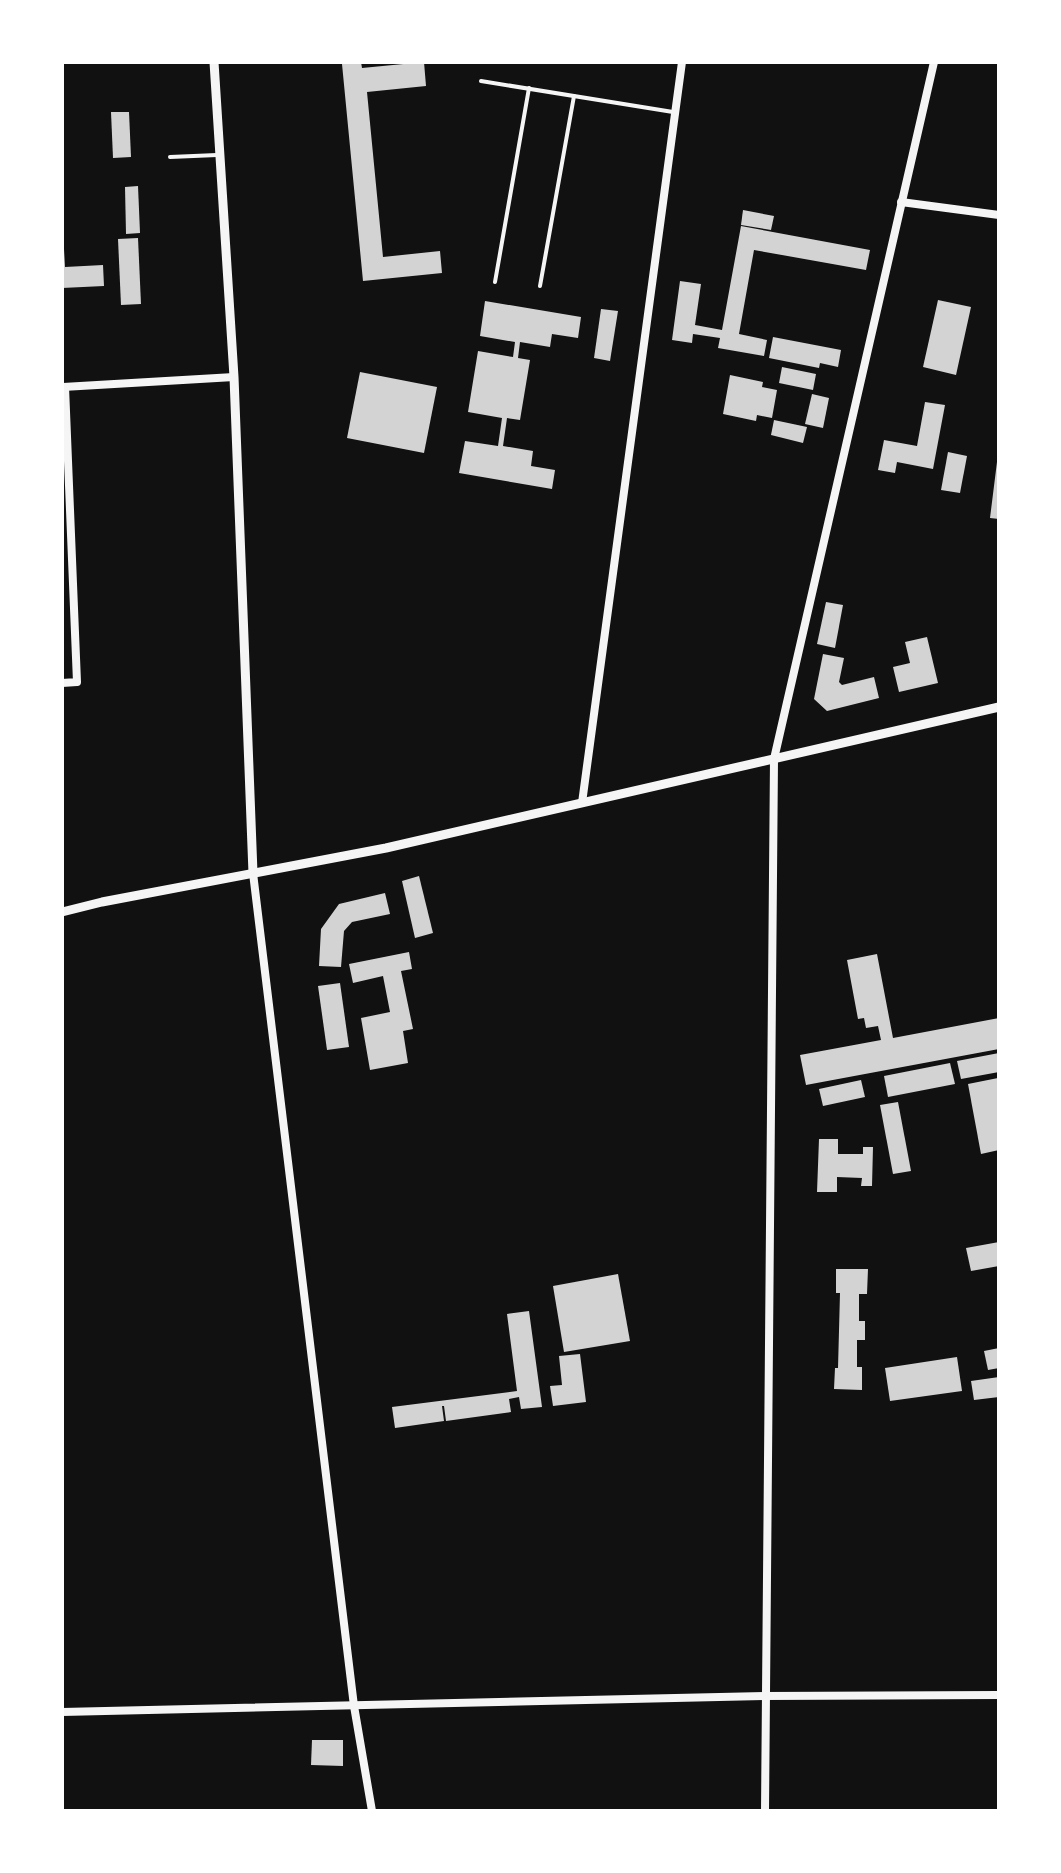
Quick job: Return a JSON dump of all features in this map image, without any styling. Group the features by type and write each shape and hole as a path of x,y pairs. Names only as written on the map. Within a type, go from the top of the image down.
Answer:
{"street":[{"path":"214,62 234,377 253,873 354,1706 372,1811"},
{"path":"582,803 682,62"},
{"path":"765,1811 774,759 934,62"},
{"path":"901,202 999,215"},
{"path":"62,683 77,682 63,387 234,377"},
{"path":"62,912 386,848 999,707"},
{"path":"62,1712 764,1696 999,1695"}],"lane":[{"path":"481,81 675,112"},
{"path":"495,282 529,88"},
{"path":"540,286 574,96"},
{"path":"170,157 220,154"}],"building":[{"path":"361,62 362,68 424,62 426,86 367,92 383,257 440,251 442,273 363,281 342,64"},
{"path":"111,112 129,112 131,157 113,158"},
{"path":"138,186 140,233 126,234 125,187"},
{"path":"743,210 774,216 771,230 741,225"},
{"path":"741,226 870,250 866,270 754,250 739,334 767,340 764,356 718,348 720,338 693,334 692,343 672,340 680,281 701,284 695,325 722,330"},
{"path":"138,238 141,304 121,305 118,239"},
{"path":"62,249 65,267 103,265 104,286 62,288"},
{"path":"938,300 971,307 956,375 923,367"},
{"path":"485,301 581,317 578,338 552,334 550,347 520,342 518,358 530,360 520,420 507,418 503,446 533,451 531,466 555,470 552,489 459,473 465,441 498,446 502,418 468,412 478,351 513,357 515,342 480,336"},
{"path":"601,309 618,311 610,361 594,358"},
{"path":"773,337 841,350 838,367 820,363 819,368 769,358"},
{"path":"782,367 816,374 813,390 779,383"},
{"path":"360,372 437,387 424,453 347,438"},
{"path":"730,375 763,382 762,387 777,390 772,418 757,415 756,421 723,414"},
{"path":"812,394 829,398 823,428 805,424"},
{"path":"925,402 945,405 933,469 897,462 895,473 878,470 884,440 917,446"},
{"path":"774,420 807,427 803,443 771,435"},
{"path":"948,452 967,456 960,493 941,490"},
{"path":"999,462 999,519 990,518"},
{"path":"826,602 843,605 835,648 817,644"},
{"path":"927,637 938,683 899,692 893,667 910,663 905,642"},
{"path":"823,654 844,658 839,682 842,685 874,677 879,698 827,711 814,699"},
{"path":"419,876 433,933 415,938 402,881"},
{"path":"385,893 390,914 352,922 344,931 341,967 319,966 321,929 339,904"},
{"path":"409,952 412,969 401,971 413,1029 403,1031 408,1063 370,1070 361,1018 390,1012 383,976 353,983 349,964"},
{"path":"877,954 893,1038 999,1018 999,1049 806,1085 800,1055 881,1040 878,1026 866,1028 864,1018 858,1019 847,960"},
{"path":"340,983 349,1047 327,1050 318,986"},
{"path":"999,1053 999,1072 961,1079 957,1061"},
{"path":"950,1063 955,1084 888,1097 884,1076"},
{"path":"998,1078 999,1150 981,1154 968,1084"},
{"path":"861,1080 865,1097 823,1106 819,1089"},
{"path":"898,1102 911,1171 893,1174 880,1105"},
{"path":"819,1139 838,1139 838,1154 863,1154 863,1147 873,1147 872,1186 861,1186 862,1178 837,1177 837,1192 817,1192"},
{"path":"999,1242 999,1266 971,1271 966,1248"},
{"path":"836,1269 868,1269 867,1294 859,1294 859,1321 865,1321 865,1340 857,1340 857,1367 862,1367 862,1390 834,1389 835,1368 838,1368 840,1293 836,1293"},
{"path":"618,1274 630,1341 564,1352 553,1286"},
{"path":"529,1311 542,1407 521,1409 519,1397 509,1399 511,1412 446,1421 442,1406 444,1421 395,1428 392,1407 517,1391 507,1314"},
{"path":"999,1348 999,1368 988,1370 984,1351"},
{"path":"580,1354 586,1402 553,1406 550,1386 562,1385 559,1356"},
{"path":"957,1357 962,1391 890,1401 885,1368"},
{"path":"999,1377 999,1397 974,1400 971,1381"},
{"path":"312,1740 343,1740 343,1766 311,1765"}]}
